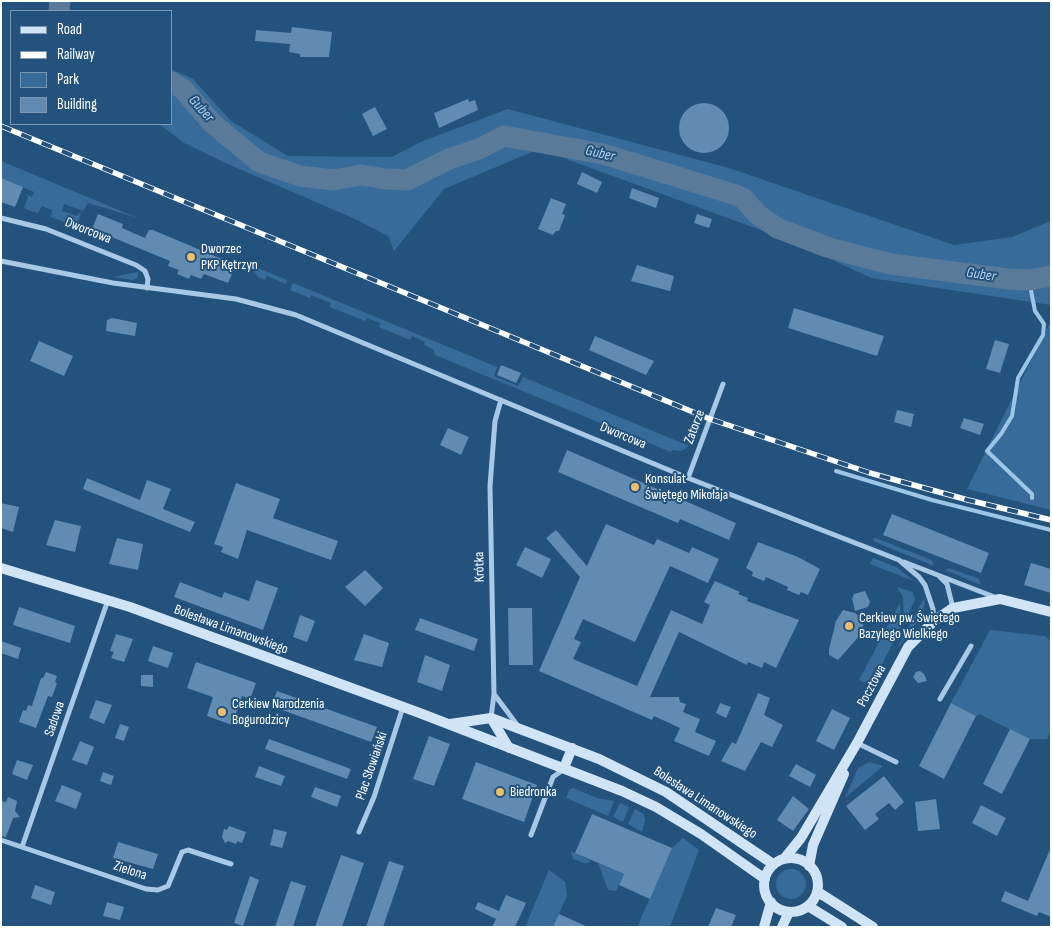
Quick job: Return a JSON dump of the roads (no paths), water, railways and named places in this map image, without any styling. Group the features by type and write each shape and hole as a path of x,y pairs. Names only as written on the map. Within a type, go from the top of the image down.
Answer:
{"street":[{"name":"Dworcowa","path":"1,218 46,229 136,265 145,271 148,279 148,288"},
{"name":"Dworcowa","path":"1,261 70,276 236,299 281,310 688,478 899,560 919,577 925,585 933,609 934,621"},
{"name":"Zatorze","path":"688,478 724,384"},
{"name":"Krótka","path":"491,718 494,694 490,486 495,421 501,400"},
{"path":"899,560 1000,599 1051,612"},
{"name":"Bolesława Limanowskiego","path":"1,568 108,600 403,707 564,768 656,807 702,834 765,879"},
{"path":"938,575 947,584 953,608"},
{"path":"934,621 953,608 1000,599"},
{"name":"Sadowa","path":"22,847 108,600"},
{"name":"Pocztowa","path":"784,859 800,838 857,743 908,647 934,621"},
{"path":"940,699 971,646"},
{"path":"494,694 518,727"},
{"name":"Plac Słowiański","path":"359,832 383,773 403,707"},
{"path":"491,718 509,748"},
{"name":"Bolesława Limanowskiego","path":"449,724 491,718 618,767 666,792 773,864"},
{"path":"857,743 896,762"},
{"name":"Pocztowa","path":"809,866 813,845 857,743"},
{"path":"531,835 553,777 564,768 572,748"},
{"name":"Zielona","path":"1,840 146,889 158,890 168,886 182,852 188,850 231,864"},
{"path":"784,859 794,859 809,866 816,872 818,882 818,892 808,906 789,912 779,909 766,896 765,879 773,864 784,859"},
{"path":"818,892 873,927"},
{"path":"764,927 771,902"},
{"path":"808,906 842,927"},
{"path":"782,927 789,912"}],"waterway":[{"name":"Guber","path":"59,10 60,1"},
{"name":"Guber","path":"172,83 183,89 212,123 259,162 300,176 333,180 361,175 407,180 449,159 479,149 504,136 603,154 733,194 743,198 757,214 777,228 827,247 859,256 891,264 1008,279 1029,280 1051,276"},
{"path":"1029,280 1035,311 1044,324 1043,335 1018,378 1012,416 1001,434 987,451 1032,494 1032,498"},
{"path":"836,471 932,500 1051,530"}],"railway":[{"path":"1,126 710,419 870,473 968,500 1051,520"}],"place":[{"name":"Dworzec PKP Kętrzyn","path":"191,257"},
{"name":"Konsulat Świętego Mikołaja","path":"635,487"},
{"name":"Cerkiew pw. Świętego Bazylego Wielkiego","path":"849,626"},
{"name":"Cerkiew Narodzenia Bogurodzicy","path":"222,712"},
{"name":"Biedronka","path":"500,792"}]}
